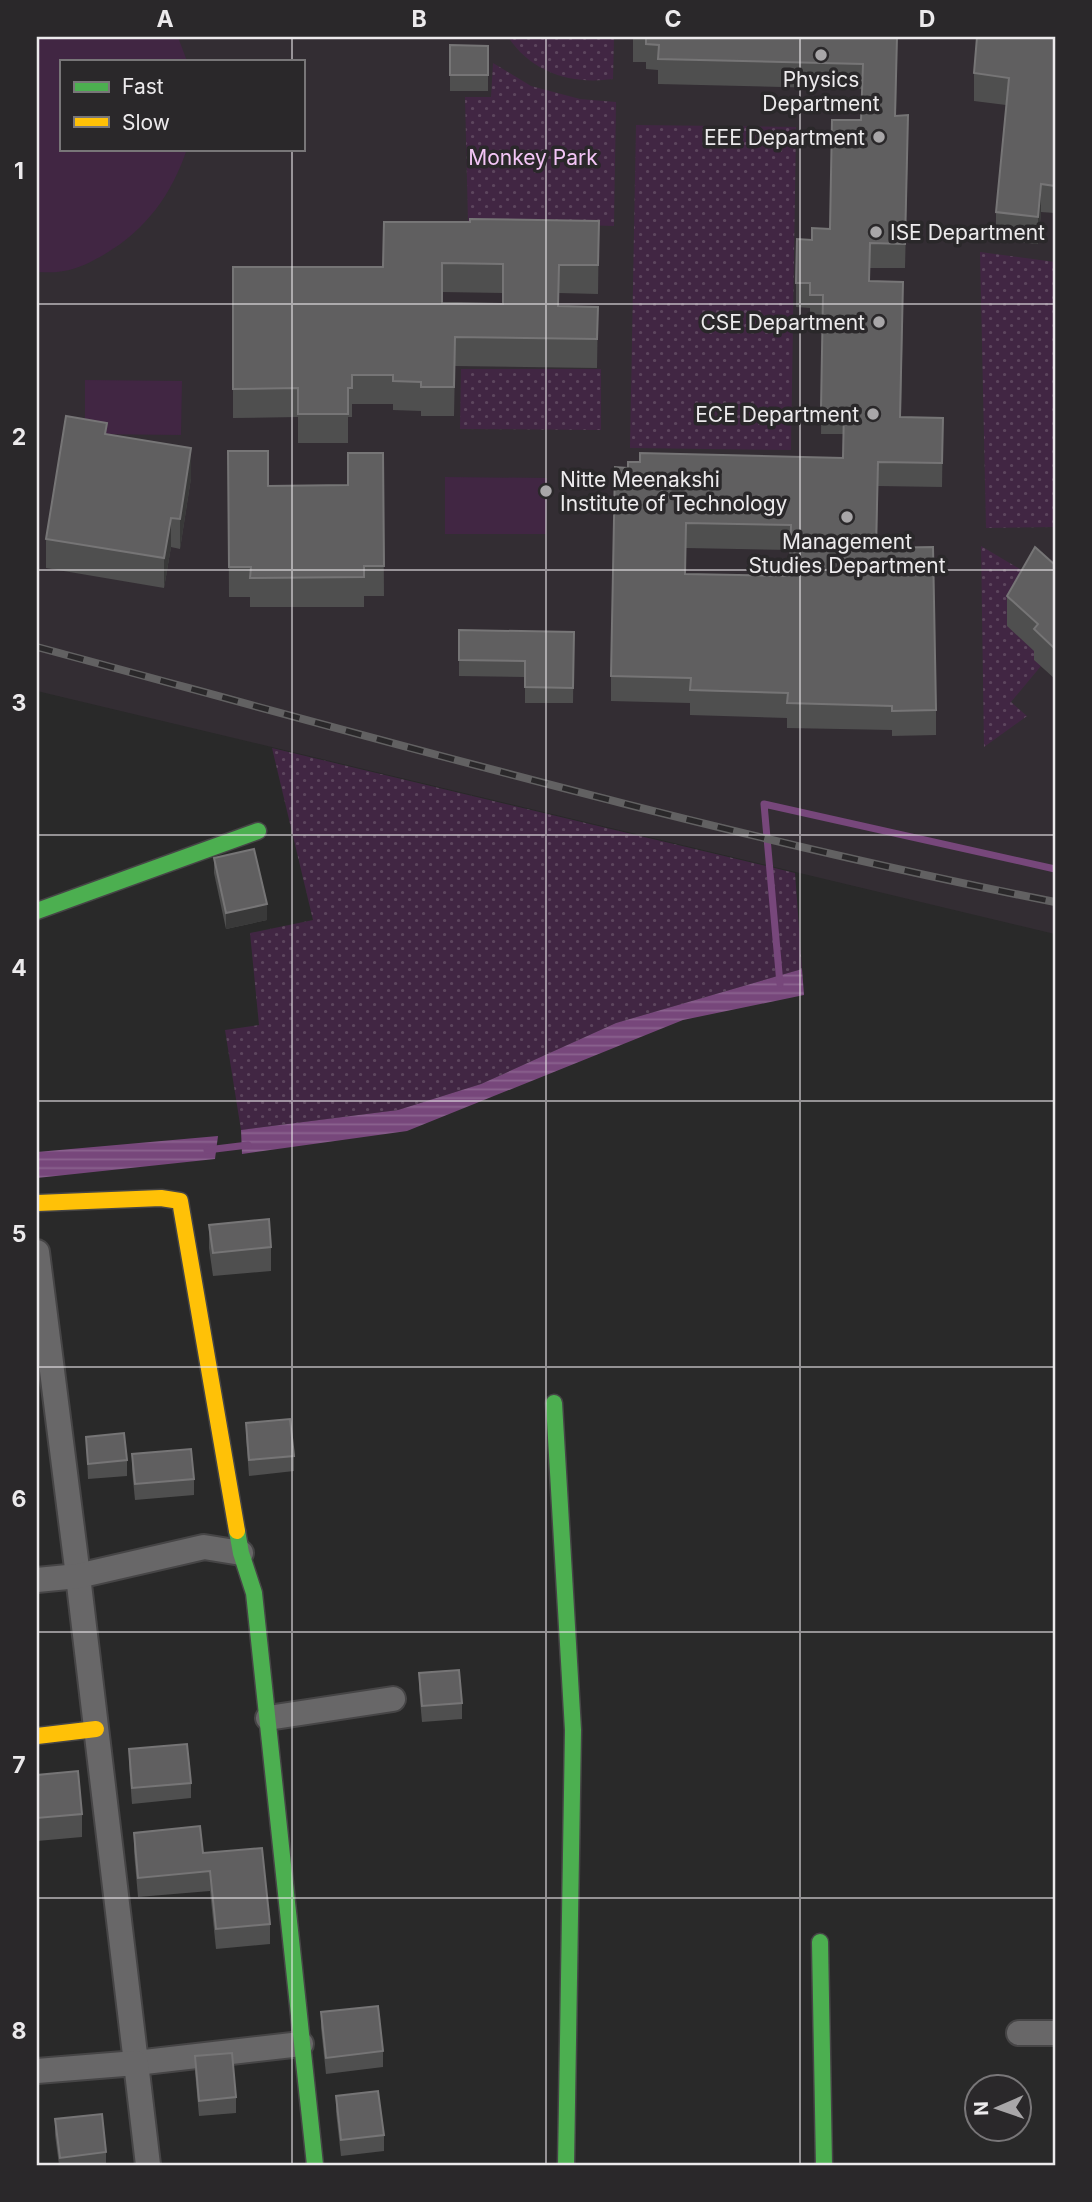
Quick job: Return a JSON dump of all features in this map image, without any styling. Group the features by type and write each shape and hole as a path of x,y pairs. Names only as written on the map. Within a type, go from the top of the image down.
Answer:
{"street":[{"path":"37,911 258,831"},
{"path":"37,1203 160,1198 180,1201 241,1553 254,1593 315,2165"},
{"path":"37,1252 45,1378 78,1576 148,2165"},
{"path":"554,1403 572,1730 566,2165"},
{"path":"37,1580 78,1576 204,1547 241,1553"},
{"path":"268,1718 393,1699"},
{"path":"37,1736 96,1729"},
{"path":"820,1942 824,2165"},
{"path":"1019,2033 1055,2033"},
{"path":"37,2071 136,2063 301,2044"}],"shaded area":[{"name":"Nitte Meenakshi Institute of Technology","path":"37,37 1055,37 1055,934 37,691"},
{"path":"802,969 804,995 683,1020 407,1131 242,1154 241,1130 398,1110 481,1084 616,1023"},
{"path":"218,1136 215,1159 37,1178 37,1152"}],"green space":[{"path":"37,37 178,37 187,60 60,60 60,150 187,150 165,196 133,234 105,254 75,268 37,272"},
{"path":"508,37 614,37 613,79 583,80 554,74 529,60"},
{"name":"Monkey Park","path":"493,63 531,86 580,99 616,102 614,226 468,222 465,97 491,97"},
{"path":"636,125 796,127 791,450 630,448"},
{"path":"980,252 1055,262 1055,527 986,528"},
{"path":"461,369 601,369 601,430 460,429"},
{"path":"85,380 182,381 181,435 85,434"},
{"path":"445,477 547,478 546,534 445,534"},
{"path":"981,546 1035,578 1038,655 1041,666 1011,702 1027,716 984,747"},
{"path":"272,748 795,873 802,969 616,1023 481,1084 398,1110 241,1130 225,1030 259,1025 250,933 313,920"}],"building":[{"path":"646,37 897,37 895,116 908,115 905,244 870,243 869,281 903,282 900,417 943,418 942,463 878,462 876,548 933,547 936,710 892,711 892,706 787,703 788,693 690,690 691,678 611,676 615,467 628,468 628,462 640,462 640,453 843,458 844,409 821,409 823,295 810,295 810,283 796,283 797,239 812,240 812,228 830,229 832,120 861,120 863,64 658,59 659,45 646,44","holes":["686,523 791,525 790,576 685,574"]},
{"path":"977,37 1055,37 1055,186 1041,184 1038,217 996,212 1009,78 974,73"},
{"path":"450,45 488,46 488,75 450,75"},
{"path":"470,219 599,221 598,265 559,265 558,306 598,307 597,339 455,337 454,387 421,387 421,382 393,381 393,375 352,375 352,388 348,388 348,414 298,414 298,388 233,389 233,267 383,267 384,222 470,222","holes":["442,263 503,264 503,304 442,303"]},
{"path":"66,416 107,423 105,434 191,448 180,519 171,518 164,558 46,539"},
{"path":"228,451 268,451 268,486 348,485 348,453 383,453 384,566 364,566 364,577 250,578 251,567 229,567"},
{"path":"1035,547 1055,565 1055,649 1034,629 1038,624 1007,596"},
{"path":"459,630 574,632 573,688 525,687 525,661 459,660"},
{"path":"254,849 267,904 226,913 214,858"},
{"path":"269,1219 271,1247 213,1253 209,1225"},
{"path":"290,1419 294,1456 249,1460 246,1423"},
{"path":"124,1433 127,1460 88,1464 86,1437"},
{"path":"191,1449 194,1479 135,1484 132,1454"},
{"path":"459,1670 462,1703 422,1706 419,1673"},
{"path":"187,1744 191,1783 132,1788 129,1749"},
{"path":"78,1771 82,1814 37,1818 37,1775"},
{"path":"200,1826 203,1853 262,1848 270,1924 216,1929 210,1871 138,1878 134,1833"},
{"path":"378,2006 383,2051 326,2058 321,2012"},
{"path":"232,2053 236,2097 199,2101 195,2056"},
{"path":"378,2091 384,2135 341,2140 336,2096"},
{"path":"102,2114 106,2152 60,2158 55,2119"}],"waterway":[{"path":"780,984 764,804 1055,869"},
{"path":"207,1150 248,1145"}],"railway":[{"path":"37,647 417,750 671,815 1055,902"}],"traffic: fast":[{"path":"37,911 258,831"},
{"path":"554,1403 573,1730 566,2165"},
{"path":"237,1531 254,1593 315,2165"},
{"path":"820,1942 824,2165"}],"traffic: slow":[{"path":"37,1203 161,1198 180,1201 237,1531"},
{"path":"37,1736 96,1729"}],"place":[{"name":"Physics Department","path":"821,55"},
{"name":"EEE Department","path":"879,137"},
{"name":"ISE Department","path":"876,232"},
{"name":"CSE Department","path":"879,322"},
{"name":"ECE Department","path":"873,414"},
{"name":"Nitte Meenakshi Institute of Technology","path":"546,491"},
{"name":"Management Studies Department","path":"847,517"}]}
